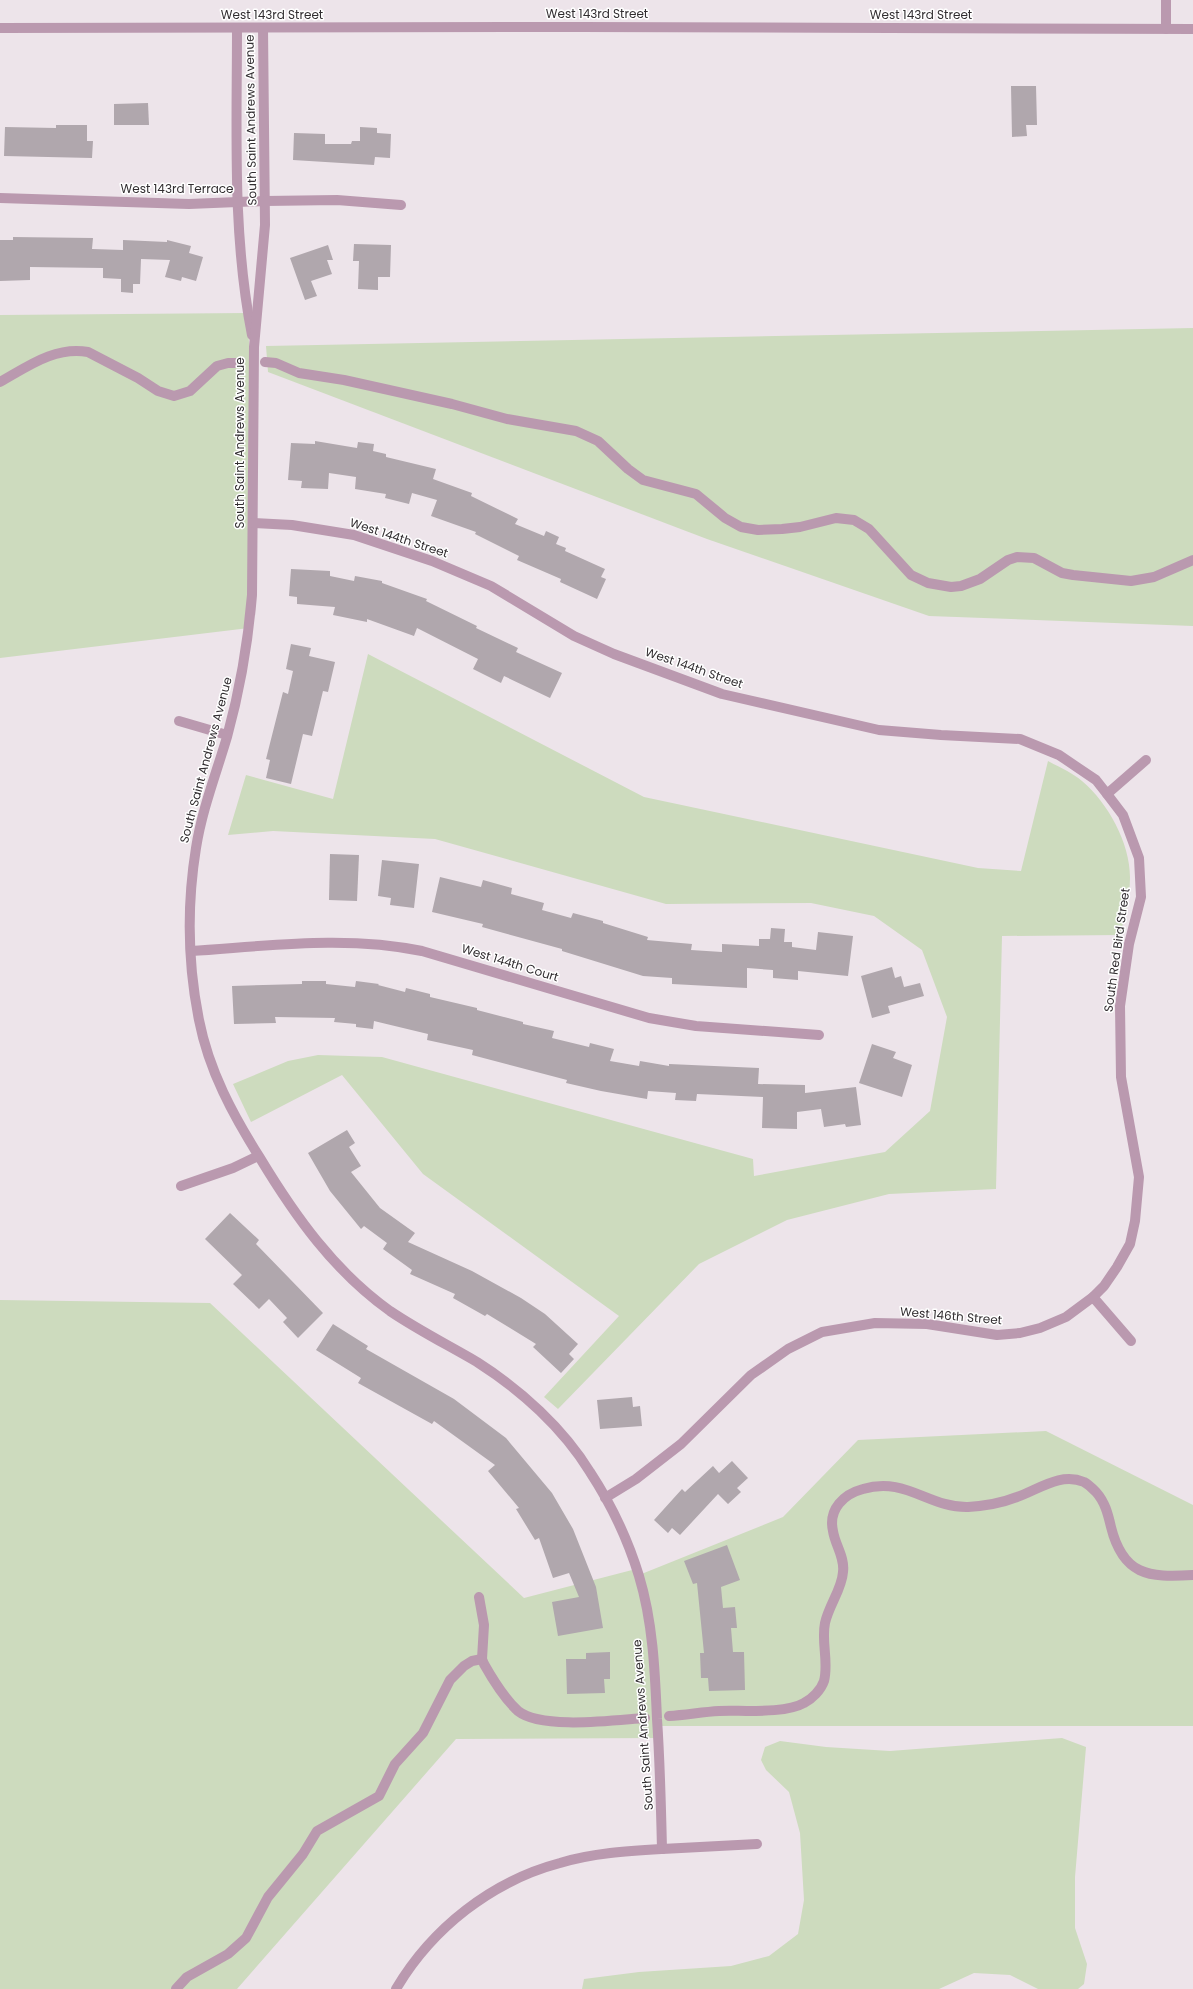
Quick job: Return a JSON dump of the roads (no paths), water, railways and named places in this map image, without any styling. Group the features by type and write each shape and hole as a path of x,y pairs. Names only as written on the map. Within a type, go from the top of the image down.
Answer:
{"street":[{"path":"1166,0 1166,29"},
{"name":"West 143rd Street","path":"0,28 595,27 1193,29"},
{"path":"237,28 237,202 247,313 254,347"},
{"name":"South Saint Andrews Avenue","path":"263,28 265,200 264,240 254,347 253,523 249,628 241,682 228,735 204,813 196,848 190,910 191,951 196,999 206,1050 228,1102 258,1156 298,1218 321,1246 354,1282 394,1313 497,1375 534,1405 578,1453 605,1498 633,1557 639,1575 650,1628 654,1660 659,1739 662,1849"},
{"name":"West 143rd Terrace","path":"0,198 189,204 265,200 337,200 401,205"},
{"path":"0,382 39,360 62,352 79,350 88,352 132,374 158,391 174,396 190,391 217,366 228,363 239,363"},
{"path":"265,362 276,363 299,373 344,380 452,404 507,419 576,432 598,441 628,469 643,480 696,494 724,518 741,527 758,530 782,529 800,527 836,518 854,520 869,529 912,575 928,583 951,587 961,586 980,579 1008,560 1017,557 1034,558 1062,573 1131,581 1154,577 1193,560"},
{"name":"West 144th Street","path":"253,523 292,525 354,535 432,561 491,586 574,636 614,654 722,694 879,730 1020,739 1059,755 1096,780 1107,794"},
{"path":"179,721 228,735"},
{"path":"1107,794 1146,760"},
{"name":"South Red Bird Street","path":"1093,1297 1104,1286 1130,1244 1135,1222 1138,1185 1121,1077 1120,1006 1129,944 1141,897 1140,858 1123,815 1107,794"},
{"name":"West 144th Court","path":"191,951 351,942 398,946 422,951 649,1018 696,1026 819,1035"},
{"path":"182,1186 233,1168 258,1156"},
{"path":"1093,1297 1131,1340"},
{"name":"West 146th Street","path":"605,1498 636,1479 681,1444 751,1375 788,1349 822,1332 875,1323 927,1324 997,1335 1020,1333 1040,1328 1066,1317 1093,1297"},
{"path":"669,1716 716,1711 790,1709 806,1702 820,1688 825,1670 825,1623 844,1573 843,1560 833,1531 832,1518 835,1509 841,1500 863,1488 892,1486 913,1491 945,1504 968,1507 1009,1500 1053,1481 1083,1482 1101,1497 1106,1508 1119,1552 1133,1567 1153,1575 1172,1577 1193,1575"},
{"path":"480,1597 484,1624 482,1659 488,1671 519,1712 530,1717 573,1722 645,1718"},
{"path":"176,1989 187,1977 228,1954 246,1938 268,1897 303,1854 317,1831 379,1796 395,1764 423,1732 450,1680 464,1666 472,1661 482,1659"},
{"path":"396,1989 416,1959 446,1926 469,1907 514,1880 538,1870 584,1857 627,1851 757,1844"}]}
